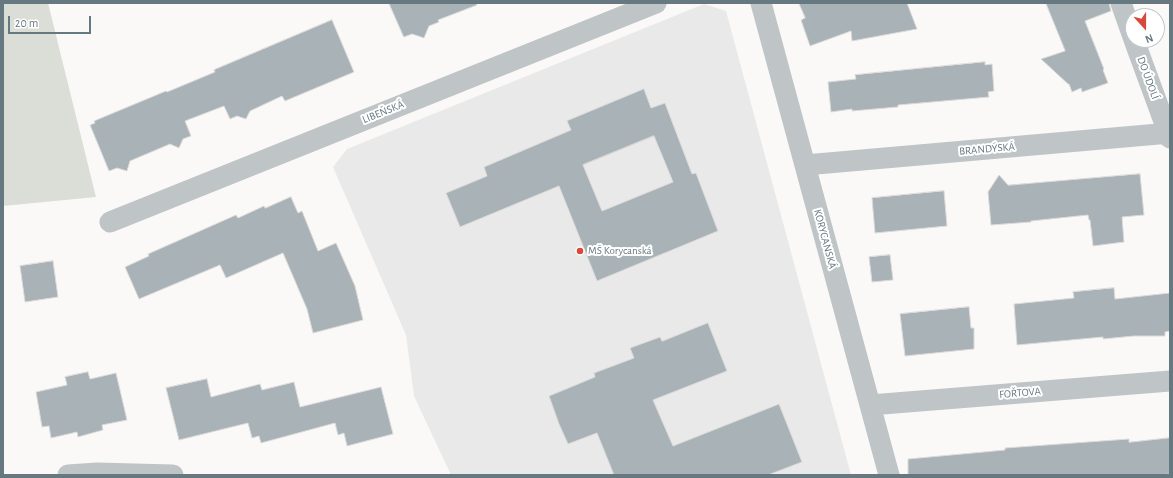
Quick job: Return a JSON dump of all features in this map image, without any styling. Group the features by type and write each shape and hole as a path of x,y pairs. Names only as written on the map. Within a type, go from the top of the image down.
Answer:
{"street":[{"name":"LIBEŇSKÁ","path":"110,222 656,3"},
{"name":"KORYCANSKÁ","path":"761,3 889,475"},
{"path":"1121,3 1125,14"},
{"name":"DO ÚDOLÍ","path":"1137,48 1169,134"},
{"name":"BRANDÝSKÁ","path":"805,166 1169,134"},
{"name":"FOŘTOVA","path":"870,405 1170,381"},
{"path":"68,475 97,473 173,475"}],"shaded area":[{"path":"3,3 48,3 96,197 3,206"},
{"name":"MŠ Korycanská","path":"704,4 726,11 851,475 451,475 414,396 406,335 333,167 347,149"}],"building":[{"path":"389,3 476,3 477,5 438,20 439,22 429,26 424,38 412,34 404,37"},
{"path":"799,3 907,3 917,29 852,41 851,31 810,46 801,20 805,18"},
{"path":"1046,3 1109,3 1111,11 1085,21 1108,83 1082,92 1081,88 1072,92 1069,84 1041,59 1065,51"},
{"path":"332,20 354,72 285,101 282,96 250,111 246,119 237,116 230,119 224,106 185,121 191,136 183,139 179,148 170,144 130,161 127,171 117,168 109,171 90,125 95,123 94,121 215,72 214,70"},
{"path":"985,62 985,65 992,64 994,91 988,92 989,97 898,105 898,107 852,111 852,109 831,112 828,82 856,79 855,75"},
{"path":"644,89 651,108 665,103 692,174 696,173 718,231 597,281 559,186 460,227 446,193 487,176 484,167 571,130 567,121","holes":["654,136 673,182 602,211 583,165"]},
{"path":"1140,174 1144,215 1122,217 1124,242 1093,246 1088,215 991,225 988,192 999,175 1008,185"},
{"path":"944,191 947,226 875,233 872,198"},
{"path":"291,197 298,213 302,211 318,251 336,243 355,286 363,320 313,333 307,309 283,253 226,278 220,265 139,299 125,267 149,256 148,254 236,215 238,218 264,206 265,208"},
{"path":"890,255 893,280 872,282 869,257"},
{"path":"53,261 58,297 25,302 20,266"},
{"path":"1114,288 1115,299 1170,293 1170,331 1165,332 1165,336 1134,336 1103,339 1103,337 1017,345 1014,304 1074,298 1073,292"},
{"path":"969,307 971,328 974,328 974,349 905,356 900,314"},
{"path":"708,323 727,371 653,400 673,446 779,404 802,462 768,475 614,475 597,433 568,444 549,396 595,377 594,373 634,358 630,348 660,337 662,341"},
{"path":"88,372 90,379 116,373 127,420 102,425 103,430 78,437 77,432 51,438 49,426 42,427 36,392 67,385 65,377"},
{"path":"207,379 211,397 260,384 262,390 294,382 300,407 381,387 393,434 347,446 344,433 338,435 335,423 261,443 259,436 252,438 248,423 179,440 166,388"},
{"path":"1170,438 1170,474 908,475 908,459 1005,450 1005,448 1129,439 1129,442"}],"place":[{"name":"MŠ Korycanská","path":"580,251"}]}
